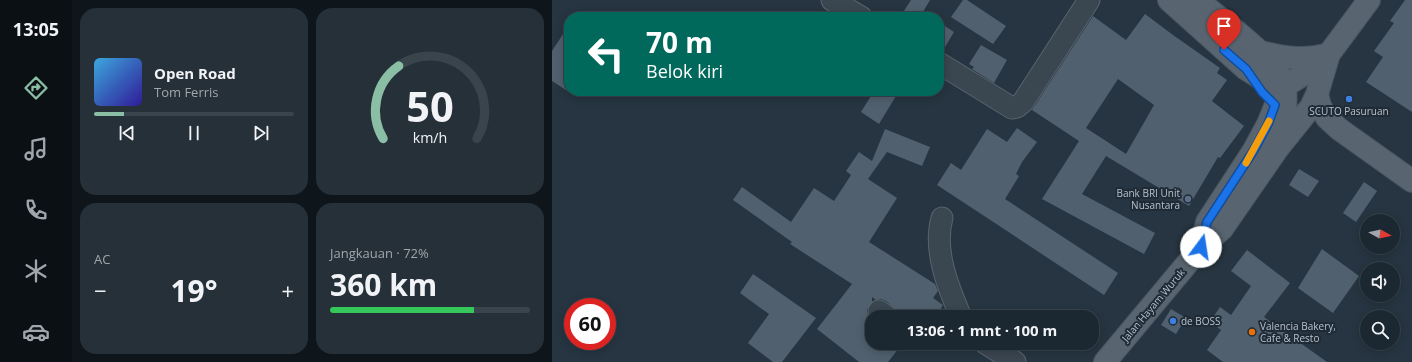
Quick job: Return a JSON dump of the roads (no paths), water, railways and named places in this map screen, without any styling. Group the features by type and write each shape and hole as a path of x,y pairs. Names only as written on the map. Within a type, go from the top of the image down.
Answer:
{"main road":[{"path":"1169,0 1246,69 1268,82 1287,105 1327,118"},
{"path":"1197,0 1258,51 1278,74 1287,105"},
{"path":"1287,105 1309,71 1329,54 1369,0"},
{"path":"1258,51 1298,59 1314,58 1329,54"},
{"path":"1287,105 1311,107 1318,94 1329,54"},
{"path":"1318,94 1320,106 1327,118 1412,181"},
{"name":"Jalan Hayam Wuruk","path":"1105,362 1201,247 1222,229 1278,148 1287,105"},
{"name":"Jalan Hayam Wuruk","path":"1201,247 1207,222 1254,150 1268,124 1287,105"}],"street":[{"path":"832,0 852,12"},
{"path":"944,66 1012,108 1017,108 1023,102 1089,0"},
{"path":"942,218 939,230 940,249 948,284 958,310"},
{"path":"996,350 1015,362"}],"place":[{"name":"SCUTO Pasuruan","path":"1349,99"},
{"name":"Bank BRI Unit Nusantara","path":"1188,199"},
{"name":"de BOSS","path":"1173,321"},
{"name":"Valencia Bakery, Cafe & Resto","path":"1252,332"}]}
